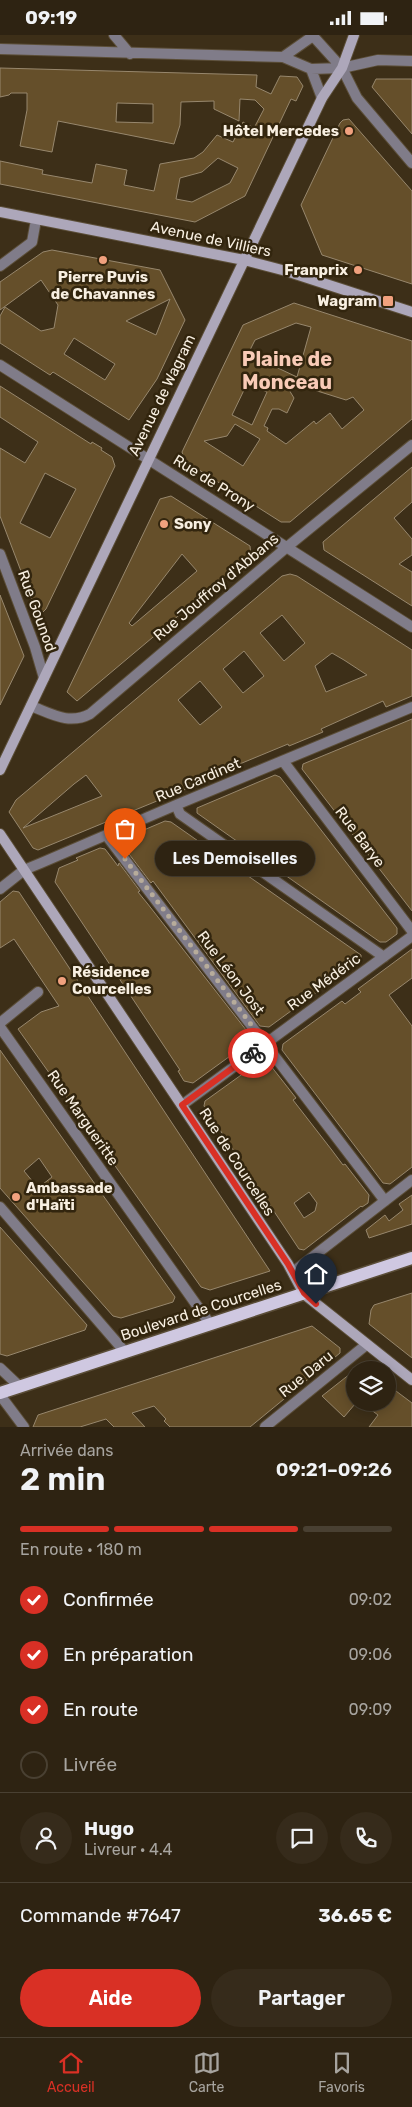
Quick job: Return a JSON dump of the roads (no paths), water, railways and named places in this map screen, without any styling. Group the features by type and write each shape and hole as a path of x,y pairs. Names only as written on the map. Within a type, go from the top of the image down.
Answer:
{"main road":[{"name":"Avenue de Wagram","path":"0,770 3,759 31,706 322,97 342,68 354,35"},
{"name":"Avenue de Villiers","path":"0,212 244,260 286,271 412,312"},
{"name":"Rue de Courcelles","path":"0,834 293,1272 304,1293 366,1345 412,1380"},
{"name":"Boulevard de Courcelles","path":"0,1394 19,1386 412,1258"}],"street":[{"path":"114,35 130,54"},
{"path":"296,35 298,46"},
{"path":"283,57 312,35 342,68 357,98 412,163"},
{"path":"0,49 283,57 311,69 342,68 378,60 412,61"},
{"path":"311,69 322,97"},
{"path":"0,267 32,241 36,220"},
{"name":"Rue de Prony","path":"0,365 412,627"},
{"name":"Rue Jouffroy d'Abbans","path":"31,706 72,720 80,719 90,713 287,547 412,445"},
{"name":"Rue Gounod","path":"0,554 35,647 44,678"},
{"name":"Rue Cardinet","path":"0,889 24,871 176,805 412,707"},
{"name":"Rue Barye","path":"283,761 412,931"},
{"path":"176,805 180,814 384,957"},
{"name":"Rue Léon Jost","path":"106,835 385,1201"},
{"name":"Rue Médéric","path":"182,1105 412,936"},
{"path":"0,1023 38,992"},
{"name":"Rue Margueritte","path":"0,1027 210,1324"},
{"path":"293,1272 412,1180"},
{"path":"0,1207 125,1352"},
{"name":"Rue Daru","path":"265,1427 366,1345"},
{"path":"0,1368 19,1386"},
{"path":"0,1394 24,1427"}],"place":[{"name":"Hôtel Mercedes","path":"349,131"},
{"name":"Pierre Puvis de Chavannes","path":"103,260"},
{"name":"Franprix","path":"358,270"},
{"name":"Wagram","path":"388,301"},
{"name":"Sony","path":"164,524"},
{"name":"Les Demoiselles","path":"125,859"},
{"name":"Résidence Courcelles","path":"62,981"},
{"name":"Ambassade d'Haïti","path":"16,1197"}],"district":[{"name":"Plaine de Monceau","path":"287,370"}]}
